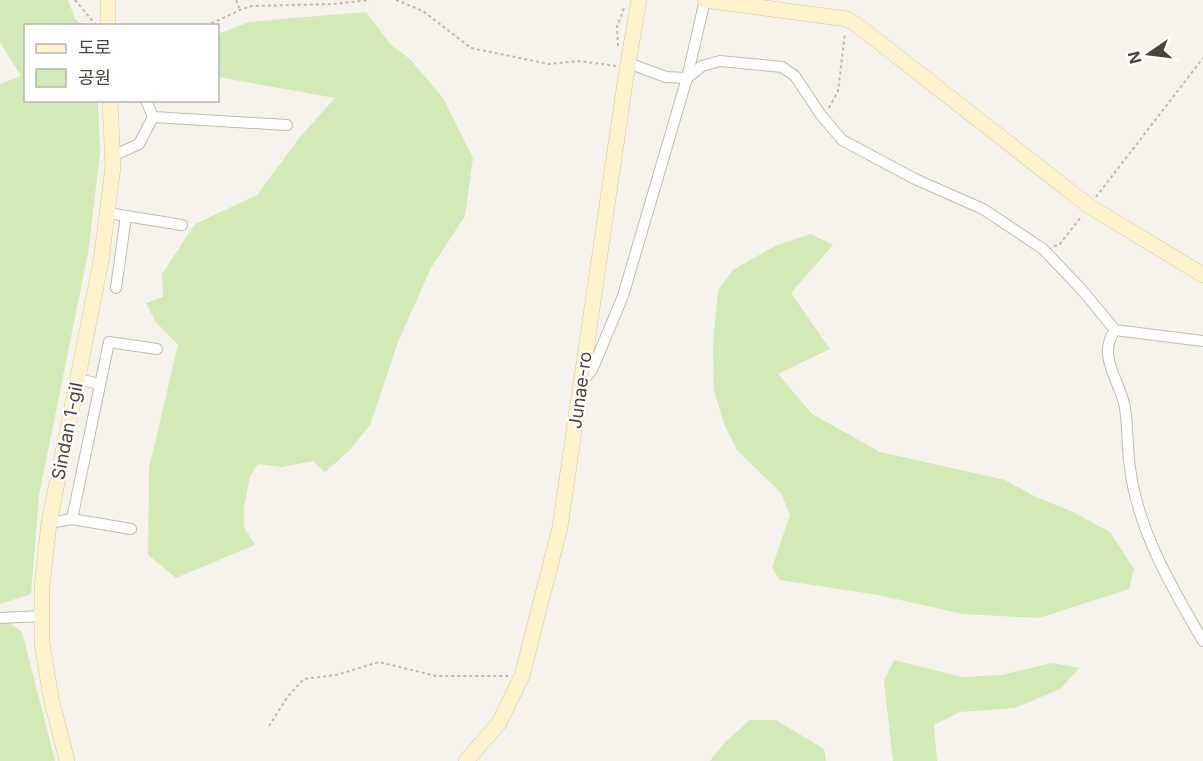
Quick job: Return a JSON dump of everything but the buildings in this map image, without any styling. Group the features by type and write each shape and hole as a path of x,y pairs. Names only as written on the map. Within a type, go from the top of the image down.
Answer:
{"street":[{"path":"108,0 108,24"},
{"name":"Junae-ro","path":"466,761 499,723 522,676 560,527 627,66 639,0"},
{"path":"581,382 592,370 623,296 687,78 705,0 847,19 1089,206 1203,275"},
{"path":"627,66 666,77 687,78 702,66 720,61 782,67 795,76 824,119 842,140 915,179 982,208 1043,249 1082,290 1115,330 1203,341"},
{"name":"Sindan 1-gil","path":"67,761 51,698 42,643 42,586 49,523 101,261 108,213 113,167 110,102"},
{"path":"112,156 139,144 153,117 147,102"},
{"path":"153,117 287,125"},
{"path":"108,213 182,225"},
{"path":"116,288 126,216"},
{"path":"1115,330 1108,339 1109,363 1125,406 1130,469 1141,515 1169,584 1203,641"},
{"path":"72,519 109,342 157,349"},
{"path":"77,379 100,384"},
{"path":"49,523 72,519 131,529"},
{"path":"0,618 42,616"}],"path":[{"path":"75,0 94,24 108,24"},
{"path":"236,0 240,10"},
{"path":"210,24 252,6 333,4 370,0"},
{"path":"396,0 423,11 471,48 549,64 579,61 627,66"},
{"path":"824,119 838,91 847,19"},
{"path":"1043,249 1059,245 1203,58"},
{"path":"269,726 288,696 304,679 336,675 379,662 436,676 522,676"}],"green space":[{"path":"0,0 68,0 75,19 81,24 24,24 24,102 98,102 100,153 88,253 39,495 31,594 0,604 0,84 21,76 0,42"},
{"path":"366,12 391,45 410,59 443,98 473,158 465,216 431,268 398,342 370,425 349,451 325,472 313,461 281,467 258,464 250,476 244,508 244,527 255,545 176,578 148,555 149,468 178,345 155,321 146,303 163,297 162,274 195,224 257,195 300,137 335,98 219,77 219,34 249,22"},
{"path":"811,234 833,245 791,293 830,349 778,374 812,414 880,452 1005,480 1110,532 1134,569 1129,589 1039,618 963,614 878,595 780,580 772,568 790,515 781,493 737,450 725,426 714,391 713,345 718,290 733,270 775,246"},
{"path":"8,622 22,632 55,761 0,761 0,624"},
{"path":"894,660 962,677 1002,675 1051,663 1080,668 1060,689 1015,708 960,712 934,725 937,761 893,761 884,681"},
{"path":"750,720 776,720 824,749 826,761 710,761 726,741"}]}
